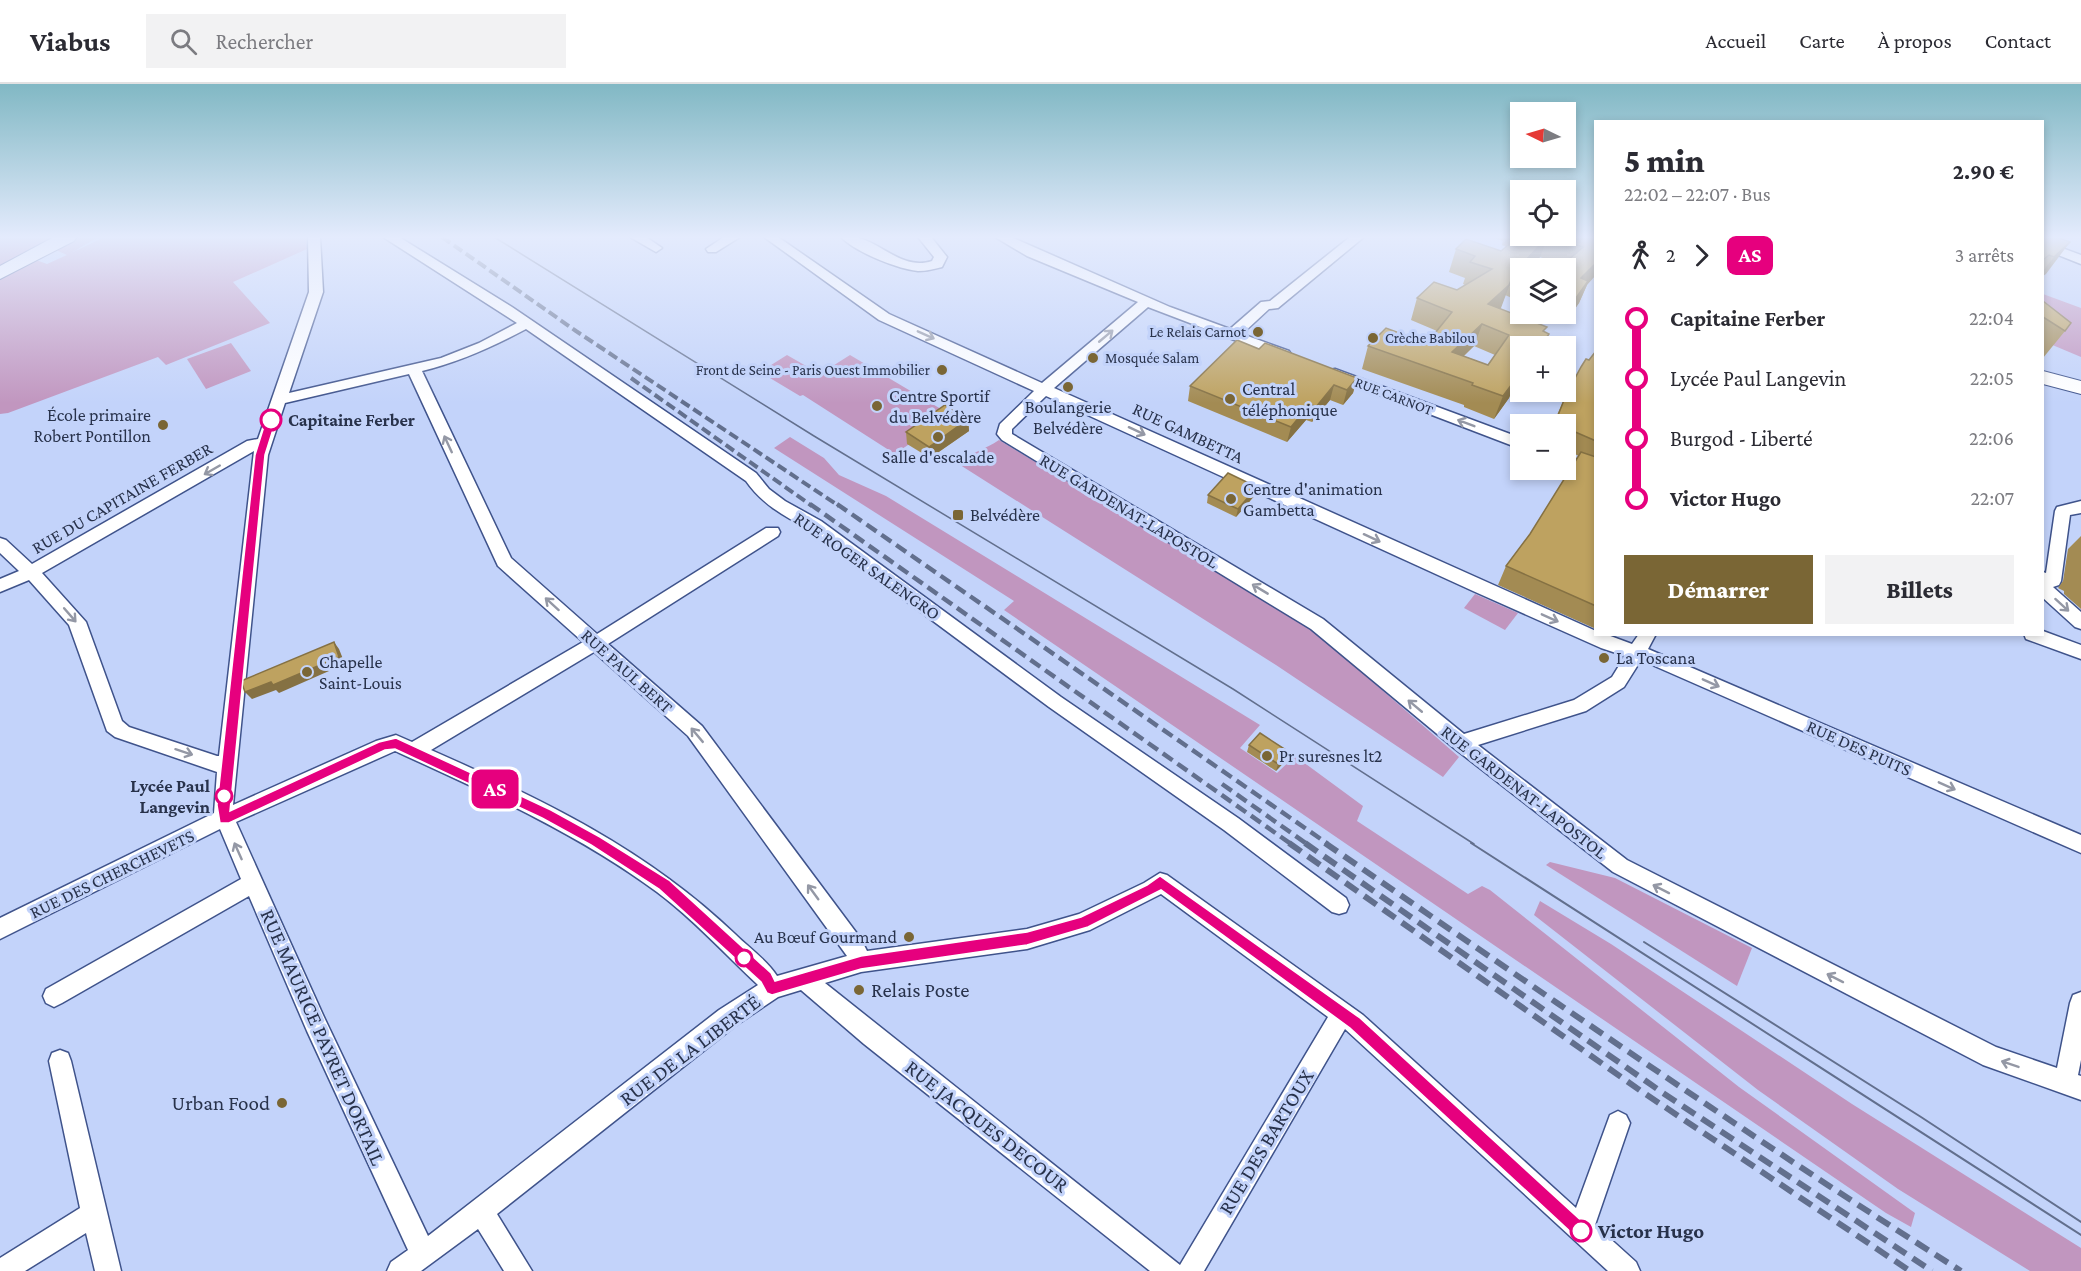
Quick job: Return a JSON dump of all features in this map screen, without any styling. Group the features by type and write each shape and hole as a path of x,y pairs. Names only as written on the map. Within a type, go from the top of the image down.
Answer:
{"street":[{"path":"225,819 223,805 232,739 260,455 316,292"},
{"name":"RUE ROGER SALENGRO","path":"478,292 751,477 758,489 774,501 815,525 1055,702 1231,824 1339,905"},
{"name":"RUE GAMBETTA","path":"849,292 884,317 1046,388 1479,587 1606,643 1637,652"},
{"path":"1126,292 1232,335 1297,358"},
{"path":"1232,335 1266,305 1273,305 1289,292"},
{"path":"1046,388 1147,301"},
{"path":"278,400 414,370 462,356 526,324"},
{"name":"RUE CARNOT","path":"1318,366 1510,440"},
{"name":"RUE PAUL BERT","path":"414,370 504,562 694,731 853,946 861,962"},
{"path":"2044,377 2081,388"},
{"name":"RUE GARDENAT-LAPOSTOL","path":"1046,388 1005,427 1004,434 1317,624 1461,743 1612,860 1638,877 1991,1057 2073,1085"},
{"name":"RUE DU CAPITAINE FERBER","path":"0,586 31,572 252,445 263,443"},
{"path":"1576,465 1594,471"},
{"path":"2044,558 2054,507 2081,501"},
{"path":"2044,578 2053,581 2063,511 2081,507"},
{"path":"413,751 596,643 772,532"},
{"path":"0,544 31,572 77,622 114,726 122,732 217,764 228,761"},
{"path":"2044,589 2081,622"},
{"path":"1461,743 1580,706 1618,682 1647,636"},
{"path":"2037,636 2081,652"},
{"name":"RUE DES PUITS","path":"1637,652 2081,844"},
{"name":"RUE DES CHERCHEVETS","path":"0,929 225,819 383,746 396,743 547,814 596,841 664,885 766,978 772,988"},
{"name":"RUE MAURICE PAYRET DORTAIL","path":"225,819 423,1253"},
{"name":"RUE DE LA LIBERTÉ","path":"400,1271 727,1018 772,988 861,962 1027,939 1083,923 1151,890 1160,882 1342,1014"},
{"path":"54,996 253,883"},
{"name":"RUE JACQUES DECOUR","path":"805,980 872,1036 1170,1271"},
{"path":"2073,1085 2081,1003"},
{"path":"1342,1014 1627,1271"},
{"name":"RUE DES BARTOUX","path":"1190,1271 1342,1014"},
{"path":"60,1061 108,1271"},
{"path":"1581,1231 1618,1123"},
{"path":"480,1211 519,1271"},
{"path":"2,1271 95,1213"}],"shaded area":[{"path":"0,292 242,292 270,323 166,365 158,357 0,414"},
{"path":"2044,294 2081,308 2081,357 2044,341"},
{"path":"231,343 251,371 206,389 187,359"},
{"name":"Centre Sportif du Belvédère","path":"787,355 820,374 850,355 951,415 895,454 803,395 800,396 760,372"},
{"path":"790,437 824,458 839,475 886,496 1260,725 1240,748 1277,773 1295,756 1363,806 1357,821 1468,894 1482,886 1490,890 1739,1087 1915,1213 1911,1227 1886,1213 1004,610 1014,601 774,448"},
{"path":"999,440 1312,629 1459,757 1443,777 1276,665 957,463"},
{"path":"1475,594 1518,613 1505,630 1464,608"},
{"path":"1550,862 1615,878 1752,948 1737,986 1546,865"},
{"path":"1540,901 1611,944 1852,1104 2081,1248 2081,1271 2030,1271 1898,1189 1758,1090 1534,915"}],"building":[{"path":"1423,292 1501,292 1488,304 1510,313 1510,324 1539,324 1547,327 1543,331 1549,334 1548,336 1510,336 1510,387 1503,396 1368,346 1386,328 1427,343 1452,312 1417,298","holes":["1482,324 1509,335 1488,365 1452,352"]},
{"path":"2044,302 2071,323 2065,331 2044,318"},
{"path":"1237,340 1259,349 1265,343 1357,378 1347,390 1334,385 1316,407 1310,404 1291,427 1190,386"},
{"path":"1594,354 1594,440 1576,432 1576,414 1559,414 1563,402 1576,402 1576,376 1586,359 1589,360"},
{"path":"945,405 968,419 929,447 906,432"},
{"path":"1581,452 1594,456 1594,605 1506,566 1530,534 1564,480 1576,480 1576,460"},
{"name":"Centre d'animation Gambetta","path":"1228,473 1257,487 1238,509 1208,495"},
{"path":"334,642 339,657 273,685 271,682 245,692 241,681"},
{"path":"1260,733 1289,752 1278,764 1249,745"}],"tram line":[{"path":"583,292 814,436 1233,689 1474,844"},
{"path":"1471,843 2081,1235"},
{"path":"1644,942 1921,1117 2081,1222"}],"railway":[{"path":"521,292 839,506"},
{"path":"631,378 812,506"},
{"path":"810,504 1291,844"},
{"path":"837,504 1328,844"},
{"path":"1222,784 1307,844"},
{"path":"1289,843 1641,1091 1910,1271"},
{"path":"1305,843 1663,1093 1932,1271"},
{"path":"1325,843 1720,1114 1961,1271"}],"bus line":[{"name":"AS","path":"271,420 260,455 232,739 223,805 225,819 383,746 396,743 547,814 596,841 664,885 766,978 772,988 861,962 1027,939 1083,923 1151,890 1160,882 1355,1023 1542,1192 1581,1231"}],"place":[{"name":"Le Relais Carnot","path":"1258,332"},
{"name":"Crèche Babilou","path":"1373,338"},
{"name":"Mosquée Salam","path":"1093,358"},
{"name":"Front de Seine - Paris Ouest Immobilier","path":"942,370"},
{"name":"Boulangerie Belvédère","path":"1068,387"},
{"name":"Central téléphonique","path":"1230,399"},
{"name":"Centre Sportif du Belvédère","path":"877,406"},
{"name":"Capitaine Ferber","path":"271,420"},
{"name":"École primaire Robert Pontillon","path":"163,425"},
{"name":"Salle d'escalade","path":"938,437"},
{"name":"Centre d'animation Gambetta","path":"1231,499"},
{"name":"Belvédère","path":"958,515"},
{"name":"La Toscana","path":"1604,658"},
{"name":"Chapelle Saint-Louis","path":"307,672"},
{"name":"Pr suresnes lt2","path":"1267,756"},
{"name":"Lycée Paul Langevin","path":"224,796"},
{"name":"Au Bœuf Gourmand","path":"909,937"},
{"name":"Relais Poste","path":"859,990"},
{"name":"Urban Food","path":"282,1103"},
{"name":"Victor Hugo","path":"1581,1231"}]}
